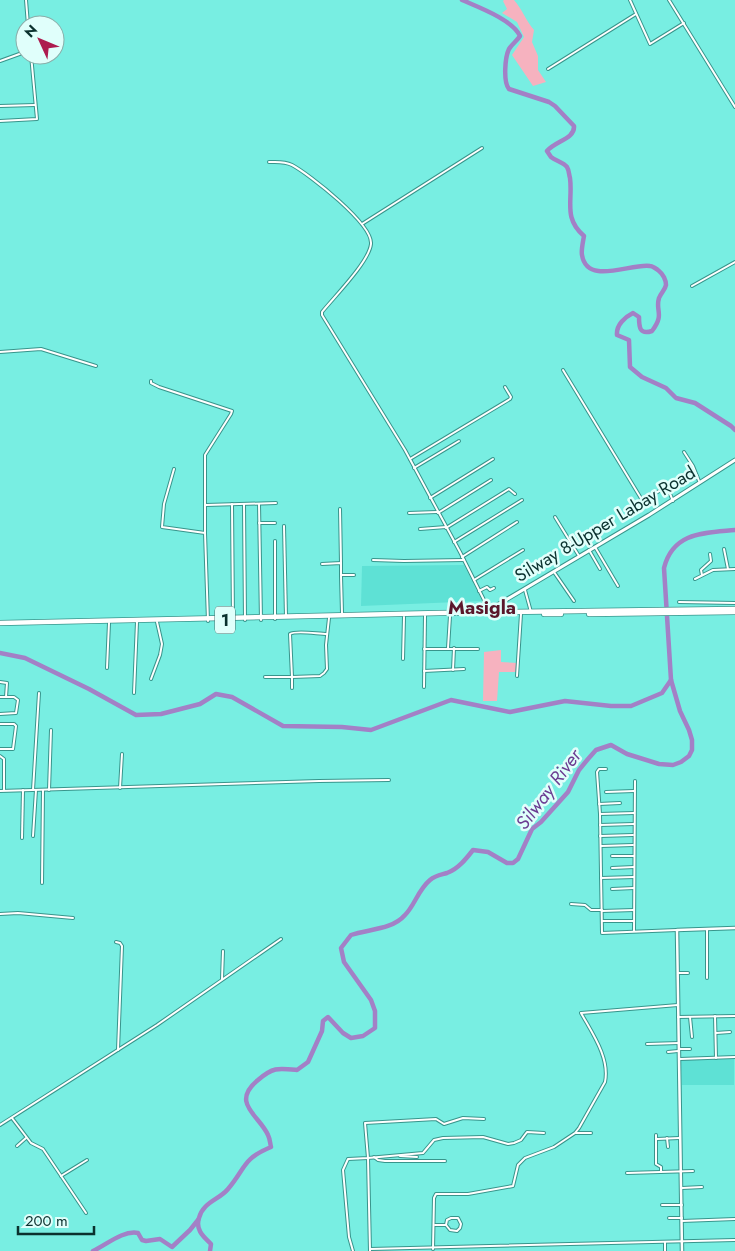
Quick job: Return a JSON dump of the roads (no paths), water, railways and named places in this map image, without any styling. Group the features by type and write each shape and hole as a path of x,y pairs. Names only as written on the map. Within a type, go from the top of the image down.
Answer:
{"highway":[{"name":"1","path":"0,624 450,616 530,612 735,610"},
{"name":"1","path":"275,618 656,612"},
{"name":"1","path":"0,624 208,620"}],"main road":[{"name":"Silway 8-Upper Labay Road","path":"490,614 494,607 700,484 735,460"}],"street":[{"path":"26,0 27,15"},
{"path":"630,0 650,44 684,23"},
{"path":"669,0 735,107"},
{"path":"548,69 636,14"},
{"path":"0,62 15,56"},
{"path":"0,121 37,120 32,65"},
{"path":"0,106 35,106"},
{"path":"362,224 482,148"},
{"path":"269,162 284,162 295,167 335,198 362,224 369,236 371,241 370,248 358,268 322,312 322,315 373,396 410,460 480,591 490,614"},
{"path":"692,286 735,262"},
{"path":"0,352 44,349 96,366"},
{"path":"562,370 642,500"},
{"path":"151,381 151,383 159,387 232,411 206,453 205,532 208,620"},
{"path":"410,460 510,399 511,397 505,387"},
{"path":"414,468 459,441"},
{"path":"684,452 693,466 700,484"},
{"path":"430,498 493,459"},
{"path":"174,469 164,504 162,527 205,532"},
{"path":"409,514 438,512 491,480"},
{"path":"629,507 664,488 668,489 673,500"},
{"path":"420,529 446,527 509,489 515,494"},
{"path":"454,542 522,500"},
{"path":"206,505 276,502"},
{"path":"232,504 233,619"},
{"path":"244,504 245,619"},
{"path":"259,504 261,618"},
{"path":"340,509 342,616"},
{"path":"555,518 579,556"},
{"path":"373,560 463,559 517,522"},
{"path":"259,523 275,523"},
{"path":"284,526 286,617"},
{"path":"274,541 275,618"},
{"path":"595,546 618,586"},
{"path":"724,549 728,569"},
{"path":"474,580 523,550"},
{"path":"589,550 600,569"},
{"path":"702,575 702,570 711,561 710,554"},
{"path":"322,564 341,563"},
{"path":"695,579 713,570 735,569"},
{"path":"554,572 574,601"},
{"path":"341,576 354,575"},
{"path":"480,591 487,587 490,590 494,588"},
{"path":"525,589 530,612"},
{"path":"679,602 735,603"},
{"path":"518,676 521,614"},
{"path":"424,616 424,687"},
{"path":"448,648 450,616"},
{"path":"402,659 404,617"},
{"path":"265,677 320,676 324,673 327,669 329,618"},
{"path":"134,693 138,622"},
{"path":"151,679 160,656 162,644 157,622"},
{"path":"107,668 109,623"},
{"path":"292,688 290,634 296,632 327,634"},
{"path":"453,670 454,648"},
{"path":"424,649 478,648"},
{"path":"424,670 464,669"},
{"path":"0,682 7,683 6,697"},
{"path":"34,836 34,790 39,694"},
{"path":"0,697 14,697 17,699 17,713 0,714"},
{"path":"0,724 14,724 16,726 13,748 0,749"},
{"path":"49,790 51,730"},
{"path":"120,788 122,754"},
{"path":"0,756 4,759 4,790"},
{"path":"606,769 599,769 597,772 601,846 602,933 735,928"},
{"path":"0,790 389,780"},
{"path":"634,931 635,781"},
{"path":"22,838 23,790"},
{"path":"42,883 43,790"},
{"path":"606,792 634,792"},
{"path":"599,804 620,803"},
{"path":"600,814 634,813"},
{"path":"600,825 634,824"},
{"path":"600,836 634,834"},
{"path":"601,846 634,845"},
{"path":"612,856 634,856"},
{"path":"612,868 634,867"},
{"path":"601,878 634,877"},
{"path":"612,889 634,888"},
{"path":"571,904 585,905 591,910 634,910"},
{"path":"0,914 18,913 73,918"},
{"path":"602,922 634,921"},
{"path":"707,928 707,978"},
{"path":"677,930 682,1251"},
{"path":"0,1125 118,1050 281,939"},
{"path":"116,942 122,946 118,1050"},
{"path":"222,980 223,952"},
{"path":"678,973 688,972"},
{"path":"434,1248 434,1198 436,1194 468,1194 494,1188 512,1187 516,1182 518,1166 525,1158 546,1151 575,1133 605,1082 606,1077 604,1059 581,1013 678,1005"},
{"path":"715,1016 716,1058"},
{"path":"678,1017 735,1016"},
{"path":"690,1017 692,1037"},
{"path":"716,1033 730,1032"},
{"path":"647,1044 679,1043"},
{"path":"668,1052 690,1049"},
{"path":"679,1059 735,1057"},
{"path":"12,1118 31,1143 43,1149 86,1213"},
{"path":"484,1119 463,1118 444,1124 436,1119 365,1123 368,1158 370,1250 735,1240"},
{"path":"353,1251 349,1237 343,1170 348,1159 423,1153 434,1140 443,1138 483,1137 514,1144 521,1140 526,1132 544,1133"},
{"path":"575,1133 591,1132"},
{"path":"656,1135 656,1164 661,1166 661,1172"},
{"path":"17,1146 27,1137"},
{"path":"668,1138 668,1147"},
{"path":"657,1139 681,1138"},
{"path":"397,1155 417,1157"},
{"path":"388,1156 396,1160"},
{"path":"374,1157 378,1160 445,1161"},
{"path":"61,1176 88,1160"},
{"path":"627,1173 693,1171"},
{"path":"682,1188 702,1187"},
{"path":"662,1205 682,1205"},
{"path":"451,1218 458,1218 461,1224 457,1231 450,1230 446,1225 447,1220 451,1218"},
{"path":"669,1218 682,1220 735,1219"},
{"path":"434,1225 446,1225"},
{"path":"665,1242 665,1251"}],"waterway":[{"path":"462,0 503,19 520,36 509,49 506,58 505,75 509,89 549,102 574,126 568,137 547,151 551,157 567,167 571,186 571,216 573,223 584,236 582,255 586,264 592,269 601,271 651,266 664,277 666,285 658,302 659,317 652,331 645,332 641,330 639,317 633,313 624,319 618,328 617,335 629,340 630,367 642,377 666,388 676,398 695,403 735,430"},
{"name":"Silway River","path":"210,1251 211,1244 201,1233 198,1226 201,1213 204,1208 228,1189 249,1160 271,1147 268,1135 246,1102 246,1095 250,1088 263,1076 272,1071 280,1069 297,1070 308,1062 322,1031 323,1021 328,1017 343,1033 351,1038 363,1036 375,1028 375,1011 371,1000 344,962 341,948 351,935 387,926 400,920 422,888 430,880 455,869 473,850 488,852 507,863 513,863 518,859 532,829 541,822 568,792 579,770 596,750 611,745 627,754 659,764 673,765 689,756 692,750 692,740 680,711 671,680 664,568 668,556 682,541 701,534 735,530"},
{"path":"0,653 25,658 89,689 136,715 161,714 200,704 216,694 232,697 283,726 342,727 371,730 451,700 510,712 565,701 611,706 631,706 662,693 671,680"},
{"path":"93,1251 121,1236 132,1233 138,1233 142,1240 146,1241 160,1239 172,1247 198,1220"}],"district":[{"name":"Masigla","path":"482,607"}]}
